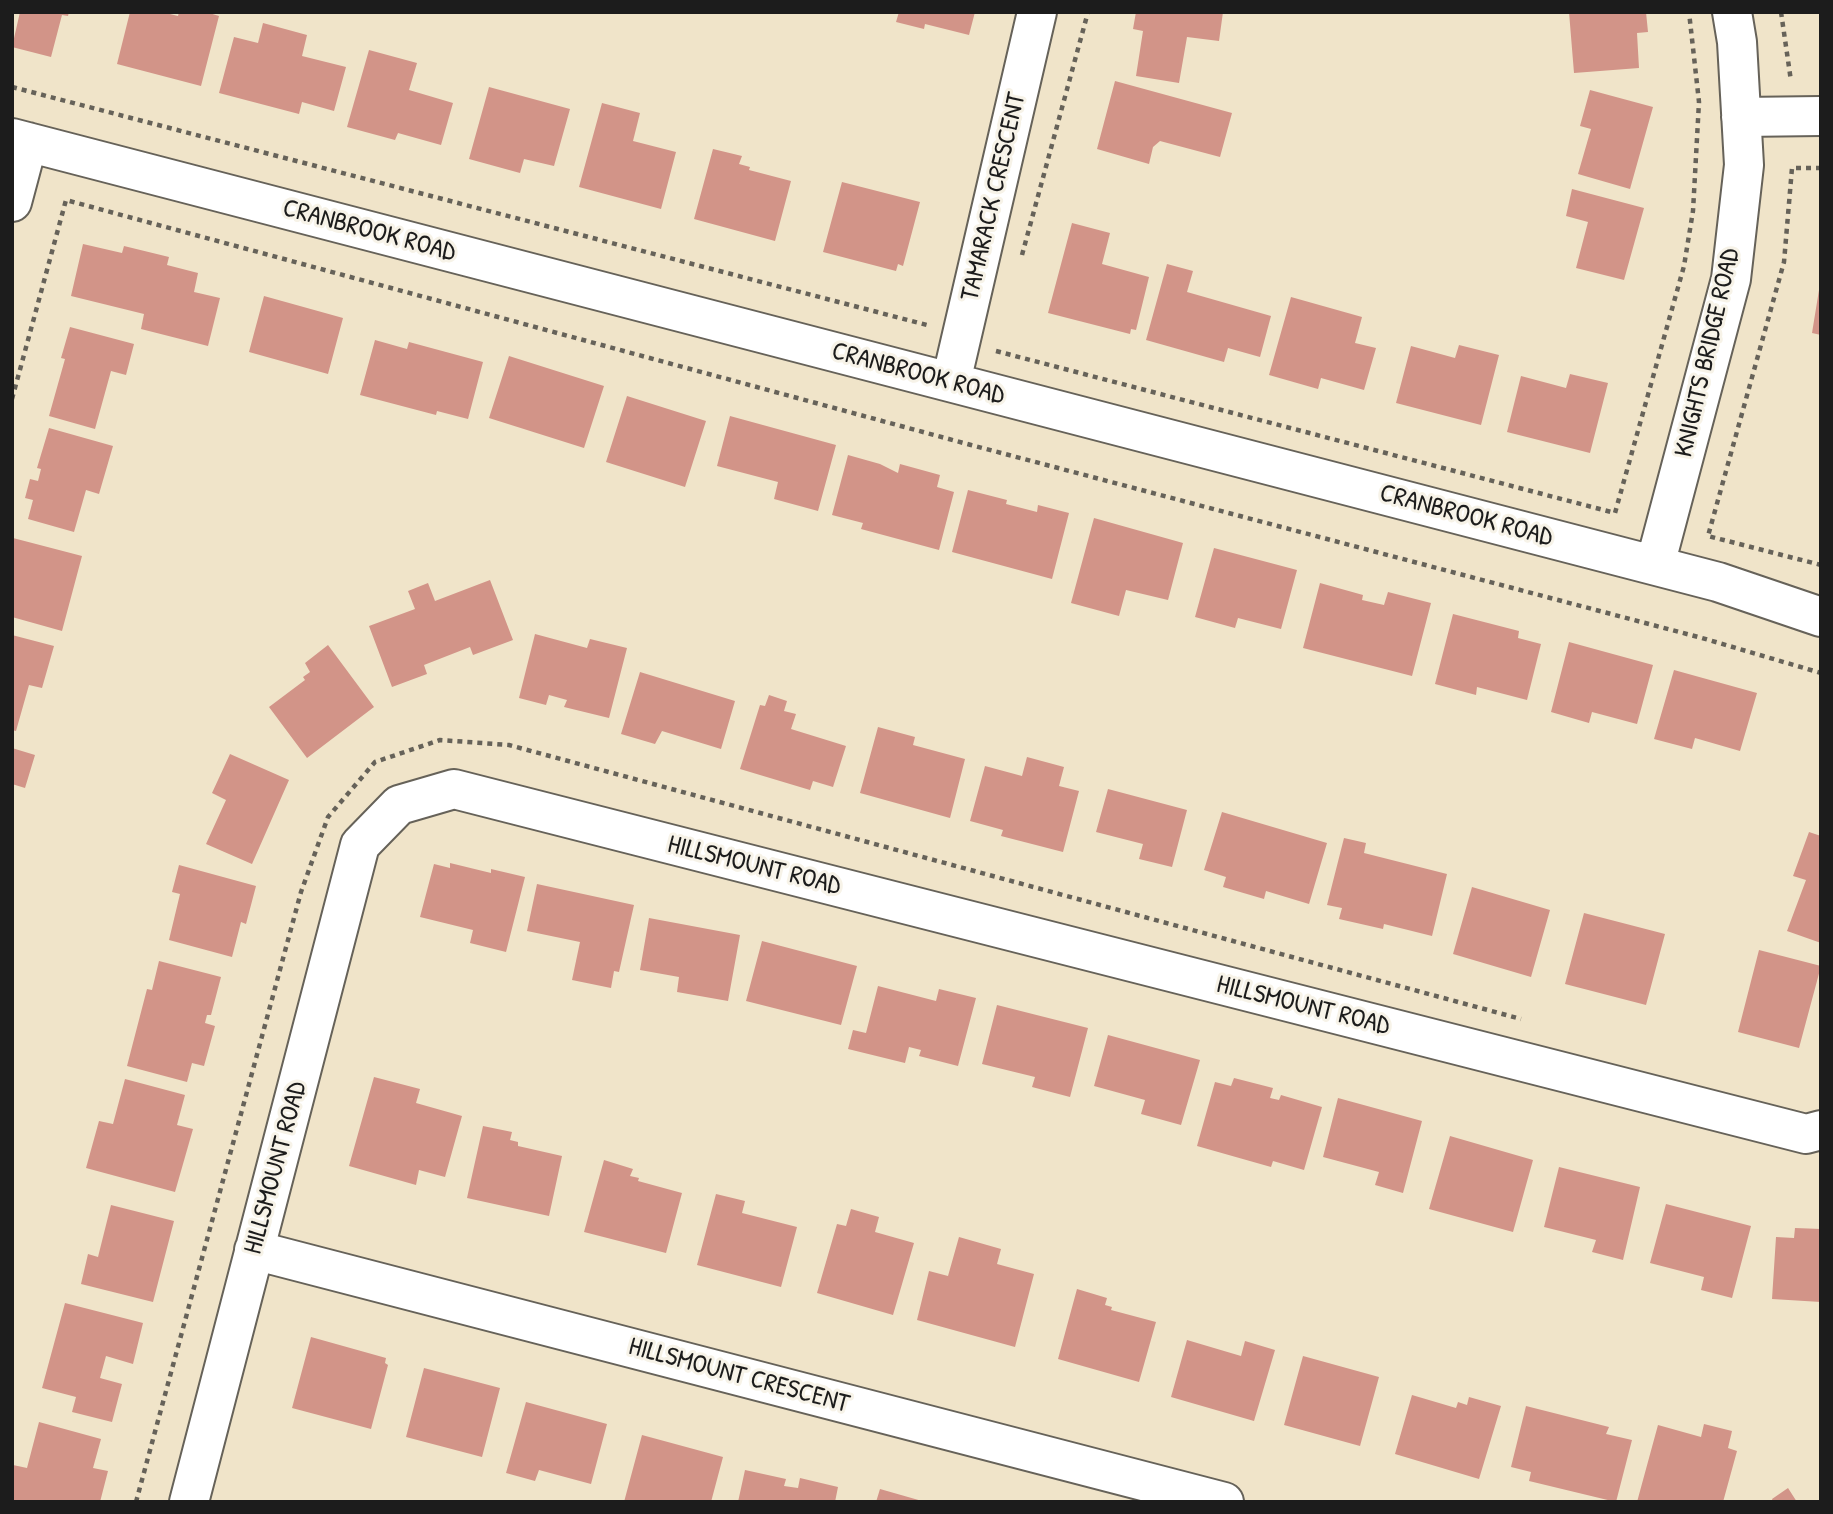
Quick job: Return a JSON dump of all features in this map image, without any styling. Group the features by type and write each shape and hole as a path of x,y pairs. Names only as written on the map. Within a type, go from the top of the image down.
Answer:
{"street":[{"name":"TAMARACK CRESCENT","path":"951,382 1037,12"},
{"name":"KNIGHTS BRIDGE ROAD","path":"1655,565 1731,279 1744,165 1737,42 1732,12"},
{"path":"1741,117 1821,117"},
{"name":"CRANBROOK ROAD","path":"20,140 1655,565 1718,582 1821,617"},
{"path":"12,202 20,140"},
{"name":"HILLSMOUNT ROAD","path":"189,1502 360,845 399,806 454,789 1806,1134 1821,1130"},
{"name":"HILLSMOUNT CRESCENT","path":"254,1250 1224,1502"}],"path":[{"path":"1021,257 1088,12"},
{"path":"996,351 1615,513 1684,266 1693,211 1699,102 1689,12"},
{"path":"1781,12 1792,90"},
{"path":"12,87 935,327"},
{"path":"1821,168 1792,168 1784,262 1708,536 1821,565"},
{"path":"12,400 66,200 984,448 1702,638 1821,673"},
{"path":"136,1502 301,892 328,817 375,762 440,740 509,745 1531,1022"}],"building":[{"path":"20,12 69,12 68,16 62,15 51,57 12,47"},
{"path":"130,12 162,12 178,16 179,12 206,12 219,16 201,86 117,64"},
{"path":"899,12 975,12 969,35 925,24 924,29 896,22"},
{"path":"1136,12 1223,12 1219,41 1187,37 1179,83 1136,76 1143,31 1133,29"},
{"path":"1569,12 1646,12 1648,32 1637,33 1639,68 1574,73"},
{"path":"263,23 307,35 302,56 346,67 334,111 302,102 299,114 219,93 234,37 258,43"},
{"path":"369,50 417,63 409,90 453,103 441,145 398,133 395,140 347,127"},
{"path":"1115,81 1232,113 1220,157 1160,141 1153,147 1149,164 1097,149"},
{"path":"489,87 570,109 554,166 524,159 520,173 469,159"},
{"path":"1590,90 1653,107 1630,189 1578,174 1591,129 1580,126"},
{"path":"602,103 640,113 633,141 676,152 661,209 579,187"},
{"path":"713,149 742,156 739,164 750,167 749,170 791,181 775,241 694,219"},
{"path":"842,182 920,202 903,266 898,264 896,271 823,252"},
{"path":"1572,189 1644,208 1624,280 1576,268 1588,222 1566,216"},
{"path":"1072,223 1110,233 1102,264 1149,277 1136,330 1131,329 1130,334 1048,313"},
{"path":"83,244 122,253 124,246 169,257 167,265 198,273 194,292 220,298 208,346 141,329 144,314 71,296"},
{"path":"1167,264 1193,271 1187,292 1271,316 1260,357 1228,348 1224,362 1146,340"},
{"path":"1819,290 1821,291 1821,335 1812,333"},
{"path":"264,296 343,318 328,374 249,352"},
{"path":"1291,297 1362,317 1355,343 1376,348 1364,390 1321,378 1318,389 1269,375"},
{"path":"70,327 134,344 126,375 111,371 95,429 49,416 65,359 61,358"},
{"path":"375,340 407,349 409,342 483,362 468,419 437,411 436,415 360,395"},
{"path":"1459,345 1499,355 1481,425 1396,403 1411,346 1455,358"},
{"path":"509,356 604,386 584,448 489,418"},
{"path":"1570,374 1608,383 1590,453 1507,432 1521,376 1566,388"},
{"path":"627,396 706,421 685,487 606,462"},
{"path":"730,416 836,445 818,511 774,499 778,482 717,466"},
{"path":"49,428 113,446 99,494 86,490 74,532 28,519 33,500 25,498 30,479 38,481 41,469 37,468"},
{"path":"848,455 880,464 898,473 900,464 940,475 937,487 954,492 939,550 861,529 863,523 832,515"},
{"path":"968,490 1007,500 1006,504 1037,512 1038,505 1069,513 1052,579 952,552"},
{"path":"1094,518 1183,543 1168,600 1126,590 1119,616 1071,603"},
{"path":"13,538 82,556 62,631 12,617"},
{"path":"1214,548 1297,570 1281,629 1238,618 1235,628 1195,617"},
{"path":"490,580 513,640 473,655 470,647 424,665 427,674 392,687 369,626 415,609 408,591 428,583 435,601"},
{"path":"1320,583 1363,595 1362,600 1384,605 1388,592 1431,603 1412,676 1303,648"},
{"path":"1453,614 1519,631 1518,638 1541,644 1527,700 1477,687 1476,695 1435,684"},
{"path":"535,634 587,648 590,639 627,648 609,718 564,707 567,700 549,695 546,705 519,698"},
{"path":"12,635 54,646 42,688 29,685 16,731 12,730"},
{"path":"1569,642 1653,665 1637,724 1592,712 1589,723 1551,712"},
{"path":"328,645 374,707 307,758 269,707 305,680 303,677 310,672 305,663"},
{"path":"1674,670 1757,693 1740,751 1695,738 1692,749 1654,739"},
{"path":"640,672 735,701 721,749 662,731 655,744 621,734"},
{"path":"769,695 787,701 784,711 796,714 791,729 846,746 833,787 813,781 810,790 740,769 760,705 765,706"},
{"path":"878,727 915,737 913,745 965,759 950,818 860,793"},
{"path":"12,748 35,755 25,788 12,784"},
{"path":"230,754 289,780 252,864 206,844 226,800 212,793"},
{"path":"1027,757 1064,767 1059,786 1079,791 1063,852 1001,836 1003,830 970,821 985,766 1022,776"},
{"path":"1108,789 1187,810 1172,867 1139,859 1143,844 1096,832"},
{"path":"1222,812 1327,843 1309,904 1266,891 1264,899 1223,887 1226,877 1204,870"},
{"path":"1809,832 1821,836 1821,943 1787,931 1806,880 1793,876"},
{"path":"1344,838 1366,843 1364,853 1447,874 1432,936 1384,924 1383,929 1339,919 1342,908 1327,905"},
{"path":"450,863 491,873 491,869 525,877 506,952 470,943 473,930 420,917 434,864 450,868"},
{"path":"179,865 256,886 246,924 241,922 232,957 169,940 180,894 172,892"},
{"path":"537,884 634,905 619,972 614,971 611,988 572,980 580,942 527,931"},
{"path":"1472,887 1550,910 1531,977 1453,954"},
{"path":"1584,913 1665,934 1646,1005 1565,984"},
{"path":"649,918 740,935 728,1001 677,992 679,977 640,970"},
{"path":"762,941 857,966 841,1025 746,1001"},
{"path":"1759,950 1821,966 1799,1048 1738,1032"},
{"path":"159,961 221,977 211,1015 207,1015 205,1023 215,1026 204,1066 192,1063 187,1082 127,1066 147,989 152,990"},
{"path":"878,986 936,1001 939,989 976,998 958,1066 919,1056 921,1050 909,1047 905,1063 848,1049 853,1030 866,1033"},
{"path":"997,1005 1088,1028 1070,1097 1032,1087 1035,1077 982,1064"},
{"path":"1108,1035 1200,1060 1181,1125 1141,1114 1145,1100 1094,1086"},
{"path":"374,1077 420,1089 416,1103 462,1116 445,1177 419,1170 416,1185 349,1166"},
{"path":"1234,1078 1273,1088 1270,1098 1279,1100 1281,1095 1322,1107 1304,1170 1273,1161 1271,1167 1197,1146 1215,1082 1231,1086"},
{"path":"125,1079 185,1095 177,1125 193,1129 175,1192 86,1168 99,1121 113,1124"},
{"path":"1338,1098 1422,1121 1403,1193 1375,1185 1379,1172 1323,1157"},
{"path":"483,1126 512,1132 510,1140 518,1142 518,1146 562,1156 549,1216 467,1198"},
{"path":"1450,1136 1533,1160 1513,1232 1429,1209"},
{"path":"604,1160 633,1169 630,1176 639,1178 638,1181 682,1193 666,1253 584,1232"},
{"path":"1559,1167 1640,1187 1623,1260 1592,1252 1596,1240 1544,1227"},
{"path":"716,1194 745,1201 742,1213 797,1227 781,1287 697,1265"},
{"path":"1666,1204 1751,1226 1732,1298 1701,1290 1704,1277 1650,1263"},
{"path":"111,1205 174,1221 153,1302 81,1284 88,1254 98,1257"},
{"path":"851,1209 879,1217 875,1232 914,1243 893,1315 817,1293 837,1224 846,1226"},
{"path":"1795,1228 1821,1229 1821,1302 1772,1299 1776,1237 1794,1238"},
{"path":"959,1237 1001,1249 997,1264 1034,1274 1015,1347 917,1320 929,1271 948,1276"},
{"path":"1077,1289 1107,1298 1105,1305 1112,1307 1111,1310 1156,1322 1139,1382 1058,1359"},
{"path":"65,1303 143,1323 133,1364 106,1356 100,1378 122,1384 112,1422 72,1412 76,1397 42,1388"},
{"path":"311,1337 386,1358 385,1363 388,1365 371,1429 292,1408"},
{"path":"1187,1340 1241,1356 1245,1341 1275,1350 1254,1421 1171,1397"},
{"path":"1303,1356 1379,1377 1360,1446 1284,1425"},
{"path":"424,1368 500,1388 482,1457 406,1437"},
{"path":"1412,1395 1456,1408 1458,1402 1467,1405 1469,1397 1501,1406 1479,1479 1395,1454"},
{"path":"526,1402 607,1424 591,1484 539,1470 535,1481 506,1473"},
{"path":"1526,1406 1609,1427 1606,1434 1632,1440 1616,1502 1529,1481 1531,1472 1511,1467"},
{"path":"39,1422 101,1439 93,1468 108,1471 100,1502 12,1502 13,1465 27,1468"},
{"path":"1704,1424 1732,1431 1728,1448 1737,1451 1723,1502 1637,1502 1658,1425 1701,1437"},
{"path":"642,1435 723,1457 711,1502 624,1502"},
{"path":"745,1470 786,1479 784,1486 798,1488 800,1478 838,1487 835,1502 738,1502"},
{"path":"1788,1488 1797,1502 1773,1502 1772,1499"},
{"path":"880,1489 922,1501 876,1502"}]}
